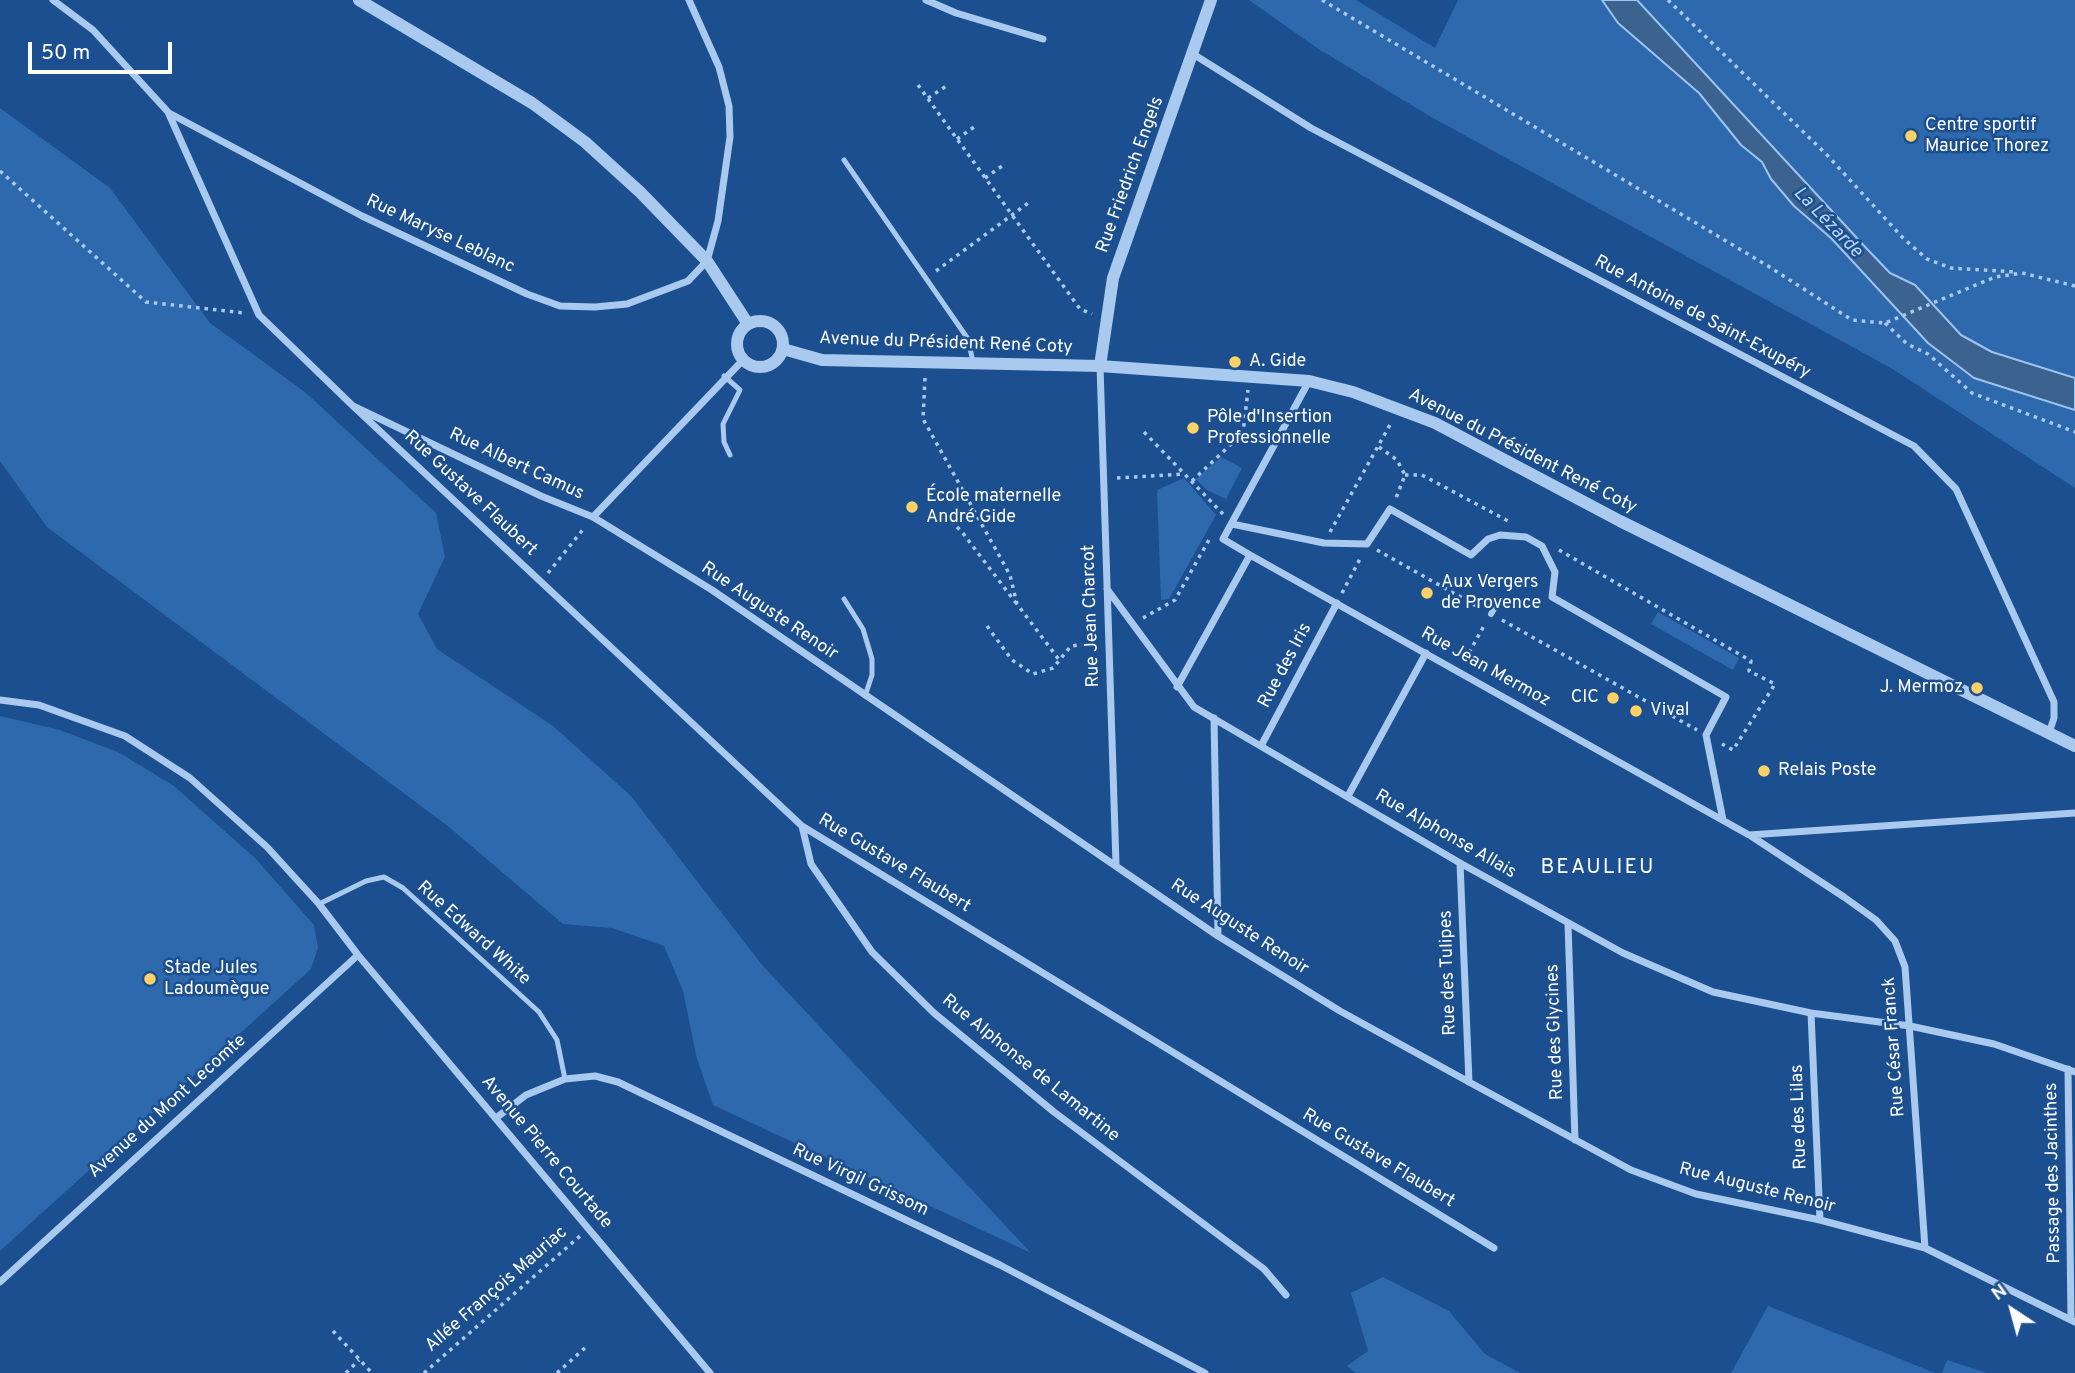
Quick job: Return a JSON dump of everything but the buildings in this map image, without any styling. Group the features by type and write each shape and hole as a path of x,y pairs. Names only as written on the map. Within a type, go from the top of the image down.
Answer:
{"street":[{"name":"Rue Albert Camus","path":"54,0 93,30 168,112 258,315 353,406 541,496 593,517 724,376 743,360"},
{"path":"359,0 532,103 574,134 640,192 707,261 748,324"},
{"path":"689,0 719,67 729,106 730,138 718,221 707,261"},
{"path":"926,0 956,13 1043,39"},
{"name":"Rue Friedrich Engels","path":"1100,366 1113,278 1211,0"},
{"name":"Rue Antoine de Saint-Exupéry","path":"1193,54 1311,128 1913,446 1956,489 2054,702 2054,718 2049,733"},
{"name":"Rue Maryse Leblanc","path":"168,112 362,216 527,294 560,306 627,304 688,281 707,261"},
{"path":"761,321 774,326 782,336 783,349 777,360 766,367 754,367 743,360 737,341 748,324 761,321"},
{"name":"Avenue du Président René Coty","path":"783,349 822,360 1100,366 1309,381 1353,392 1435,423 1620,521 2075,746"},
{"name":"Rue Jean Charcot","path":"1100,366 1116,864"},
{"path":"1309,381 1232,524 1324,543 1367,544 1390,509 1471,555 1488,539 1500,535 1526,537 1542,546 1553,562 1555,583 1552,597 1726,697 1706,735 1723,820"},
{"name":"Rue Gustave Flaubert","path":"353,406 802,826 1494,1248"},
{"name":"Rue Auguste Renoir","path":"593,517 712,590 1218,936 1340,1011 1575,1140 1631,1170 1696,1194 1820,1220 1925,1248 2073,1321"},
{"name":"Rue Jean Mermoz","path":"1232,524 1223,539 1749,835"},
{"path":"1177,687 1250,555"},
{"name":"Rue Alphonse Allais","path":"1107,589 1194,707 1262,744 1460,863 1623,953 1713,992 1811,1013 1910,1026 1994,1044 2071,1070"},
{"path":"1491,614 1499,600"},
{"name":"Rue des Iris","path":"1262,744 1337,603"},
{"path":"1348,796 1426,653"},
{"name":"Avenue Pierre Courtade","path":"0,700 39,705 125,736 190,778 267,847 319,904 358,955 710,1373"},
{"path":"1214,718 1218,936"},
{"path":"1749,835 2075,813"},
{"name":"Rue Alphonse de Lamartine","path":"802,826 811,864 857,930 873,951 934,1013 1065,1120 1264,1269 1286,1295"},
{"name":"Rue César Franck","path":"1749,835 1876,920 1895,941 1905,967 1925,1248"},
{"name":"Rue des Tulipes","path":"1460,863 1469,1082"},
{"name":"Rue des Glycines","path":"1568,923 1575,1140"},
{"name":"Avenue du Mont Lecomte","path":"0,1282 358,955"},
{"name":"Rue des Lilas","path":"1811,1013 1820,1220"},
{"name":"Passage des Jacinthes","path":"2071,1070 2073,1321"},
{"name":"Rue Virgil Grissom","path":"496,1118 526,1095 565,1079 595,1076 618,1082 1000,1265 1205,1373"}],"lane":[{"path":"844,160 968,339 973,363"},
{"path":"724,376 740,390 723,424 724,442 730,455"},
{"path":"844,599 863,629 872,659 872,676 865,696"},
{"name":"Rue Edward White","path":"319,904 366,881 384,877 403,888 539,1012 557,1040 565,1079"}],"path":[{"path":"1322,0 1768,265 1852,320 1885,323 1995,277 2022,273"},
{"path":"1668,0 1927,259 1951,268 2022,273 2075,286"},
{"path":"918,85 1080,309 1107,320"},
{"path":"928,98 948,85"},
{"path":"957,139 977,125"},
{"path":"985,178 1005,164"},
{"path":"0,171 146,302 258,315"},
{"path":"926,278 1031,201"},
{"path":"1885,323 1907,344 1928,354 1972,393 2075,432"},
{"path":"927,362 922,398 923,419 1010,575 1017,604"},
{"path":"1192,481 1243,433 1249,377"},
{"path":"1144,432 1232,524"},
{"path":"1324,543 1383,440"},
{"path":"1379,447 1397,460 1405,475 1404,485 1390,509"},
{"path":"1104,479 1184,474"},
{"path":"945,515 962,532 1060,661"},
{"path":"541,582 593,517"},
{"path":"1132,624 1175,600 1216,527"},
{"path":"1337,603 1367,544"},
{"path":"1459,671 1491,614"},
{"path":"987,626 1013,660 1033,674 1045,673 1060,661 1066,650 1076,644 1109,642"},
{"name":"Allée François Mauriac","path":"424,1373 589,1228"},
{"path":"333,1331 372,1373"},
{"path":"558,1373 586,1347"},
{"path":"346,1373 360,1360"}],"shaded area":[{"path":"1249,0 1356,0 1435,48 1458,0 1602,0 1618,23 1699,93 1741,145 1762,162 1771,179 1831,238 1928,343 1974,378 2075,410 2075,488 1891,368 1433,118 1317,48"},
{"name":"Centre sportif Maurice Thorez","path":"1637,0 2075,0 2075,378 1992,352 1961,335 1915,285 1890,273"},
{"path":"0,108 110,188 210,323 305,392 436,513 445,557 418,614 437,649 553,726 631,796 763,966 1031,1253 713,1105 697,1059 683,991 664,946 612,928 563,924 449,827 47,527 0,461"},
{"path":"1221,457 1242,468 1226,499 1207,490 1196,479"},
{"path":"1184,478 1216,515 1169,599 1161,600 1157,490"},
{"path":"1658,612 1739,658 1733,670 1651,624"},
{"name":"Stade Jules Ladoumègue","path":"0,716 60,730 118,752 174,786 256,859 314,925 318,948 311,969 0,1251"},
{"path":"1383,1277 1449,1311 1485,1354 1520,1373 1356,1373 1347,1366 1368,1351 1351,1293"},
{"path":"1768,1306 1935,1373 1731,1373"},
{"path":"1947,1360 1987,1373 1942,1373"}],"water":[{"name":"La Lézarde","path":"1602,0 1637,0 1890,273 1915,285 1961,335 1992,352 2075,378 2075,410 1974,378 1928,343 1831,238 1794,206 1771,179 1762,162 1741,145 1699,93 1618,23"}],"place":[{"name":"Centre sportif Maurice Thorez","path":"1911,136"},
{"name":"A. Gide","path":"1235,362"},
{"name":"Pôle d'Insertion Professionnelle","path":"1193,428"},
{"name":"École maternelle André Gide","path":"912,507"},
{"name":"Aux Vergers de Provence","path":"1427,593"},
{"name":"J. Mermoz","path":"1977,688"},
{"name":"CIC","path":"1613,698"},
{"name":"Vival","path":"1636,711"},
{"name":"Relais Poste","path":"1764,771"},
{"name":"Stade Jules Ladoumègue","path":"150,979"}],"district":[{"name":"BEAULIEU","path":"1598,869"}]}
